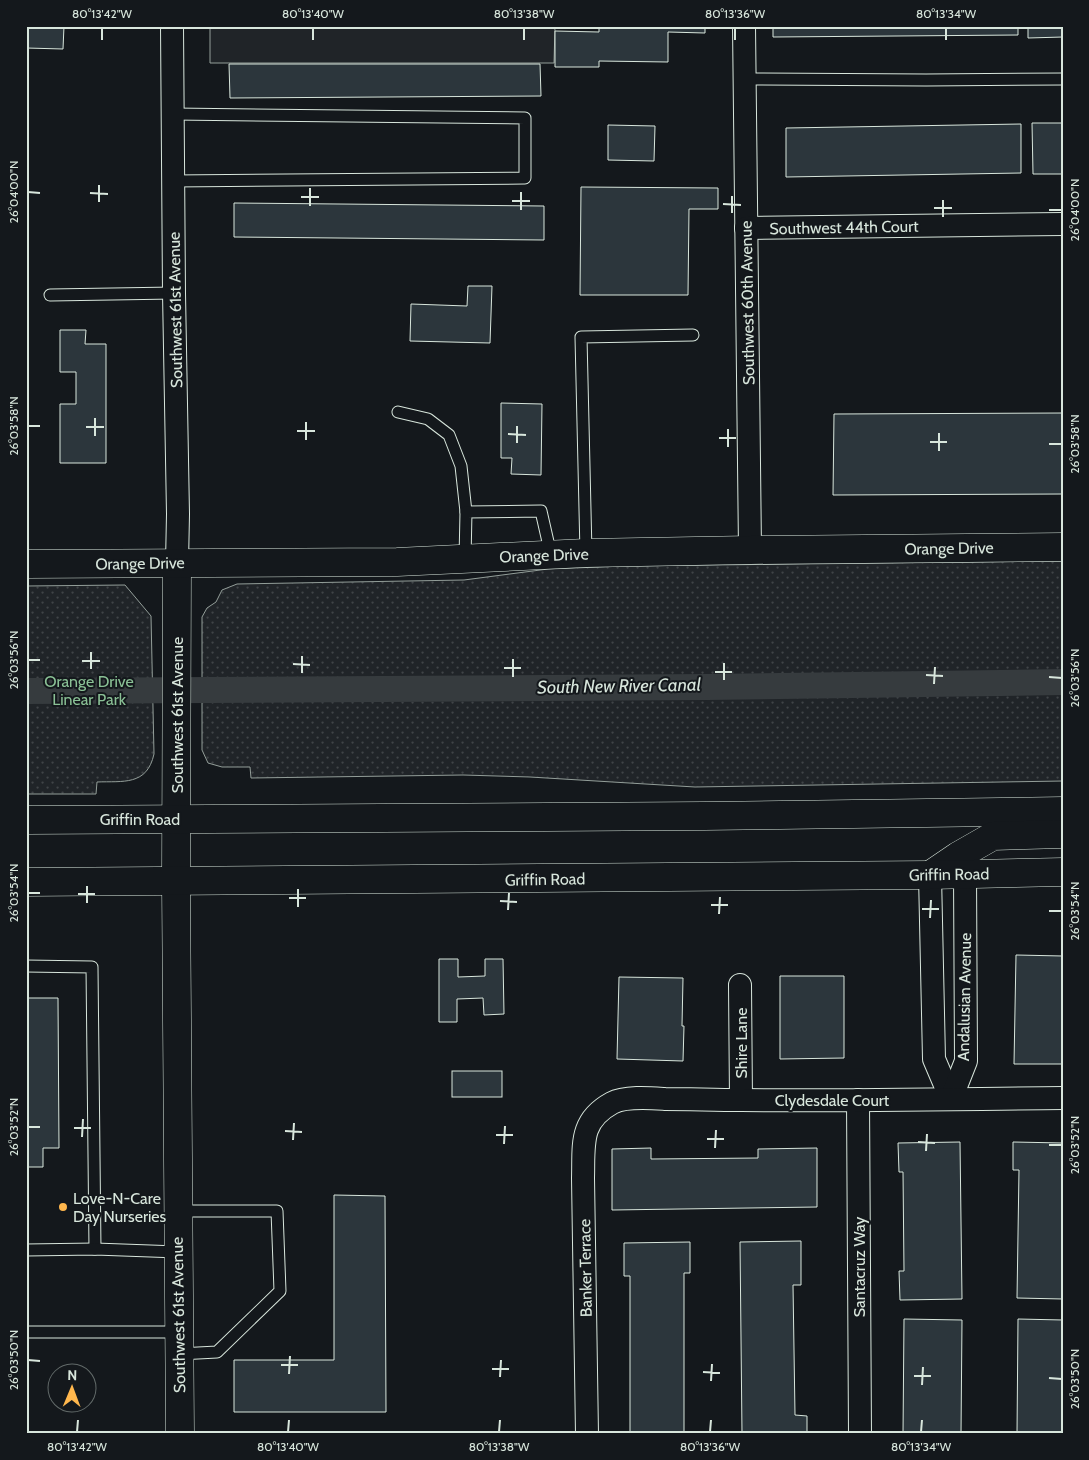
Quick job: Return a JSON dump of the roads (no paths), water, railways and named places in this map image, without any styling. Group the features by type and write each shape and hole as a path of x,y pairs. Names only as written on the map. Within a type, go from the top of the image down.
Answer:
{"main road":[{"name":"Orange Drive","path":"26,564 397,562 551,555 750,550 1063,547"},
{"name":"Southwest 61st Avenue","path":"177,563 177,1211 180,1434"},
{"name":"Griffin Road","path":"26,820 704,816 1063,811"},
{"path":"930,875 993,836 1063,834"},
{"name":"Griffin Road","path":"26,882 930,875 1063,872"}],"street":[{"name":"Southwest 61st Avenue","path":"172,26 177,563"},
{"name":"Southwest 60th Avenue","path":"744,26 750,550"},
{"name":"Southwest 44th Court","path":"746,228 1063,224"},
{"name":"Andalusian Avenue","path":"951,1099 966,1061 965,874"},
{"name":"Andalusian Avenue","path":"930,875 934,1059 951,1099"},
{"name":"Shire Lane","path":"740,985 741,1100"},
{"name":"Clydesdale Court","path":"603,1108 615,1101 636,1098 858,1100 1063,1098"},
{"name":"Santacruz Way","path":"858,1100 860,1434"},
{"name":"Banker Terrace","path":"587,1434 584,1138 590,1120 603,1108"}],"lane":[{"path":"744,78 1063,79"},
{"path":"173,114 525,118 525,178 173,181"},
{"path":"50,295 174,293"},
{"path":"586,554 581,337 693,335"},
{"path":"398,412 428,419 449,436 461,466 466,512 464,559"},
{"path":"466,512 541,512 551,555"},
{"path":"26,966 92,967 95,1249"},
{"path":"26,1332 179,1343 218,1352 280,1291 277,1211 177,1211"},
{"path":"26,1250 95,1249 178,1252"}],"waterway":[{"name":"South New River Canal","path":"26,691 707,687 1063,682"}],"place":[{"name":"Love-N-Care Day Nurseries","path":"63,1207"}],"park label":[{"name":"Orange Drive Linear Park","path":"89,690"}]}
